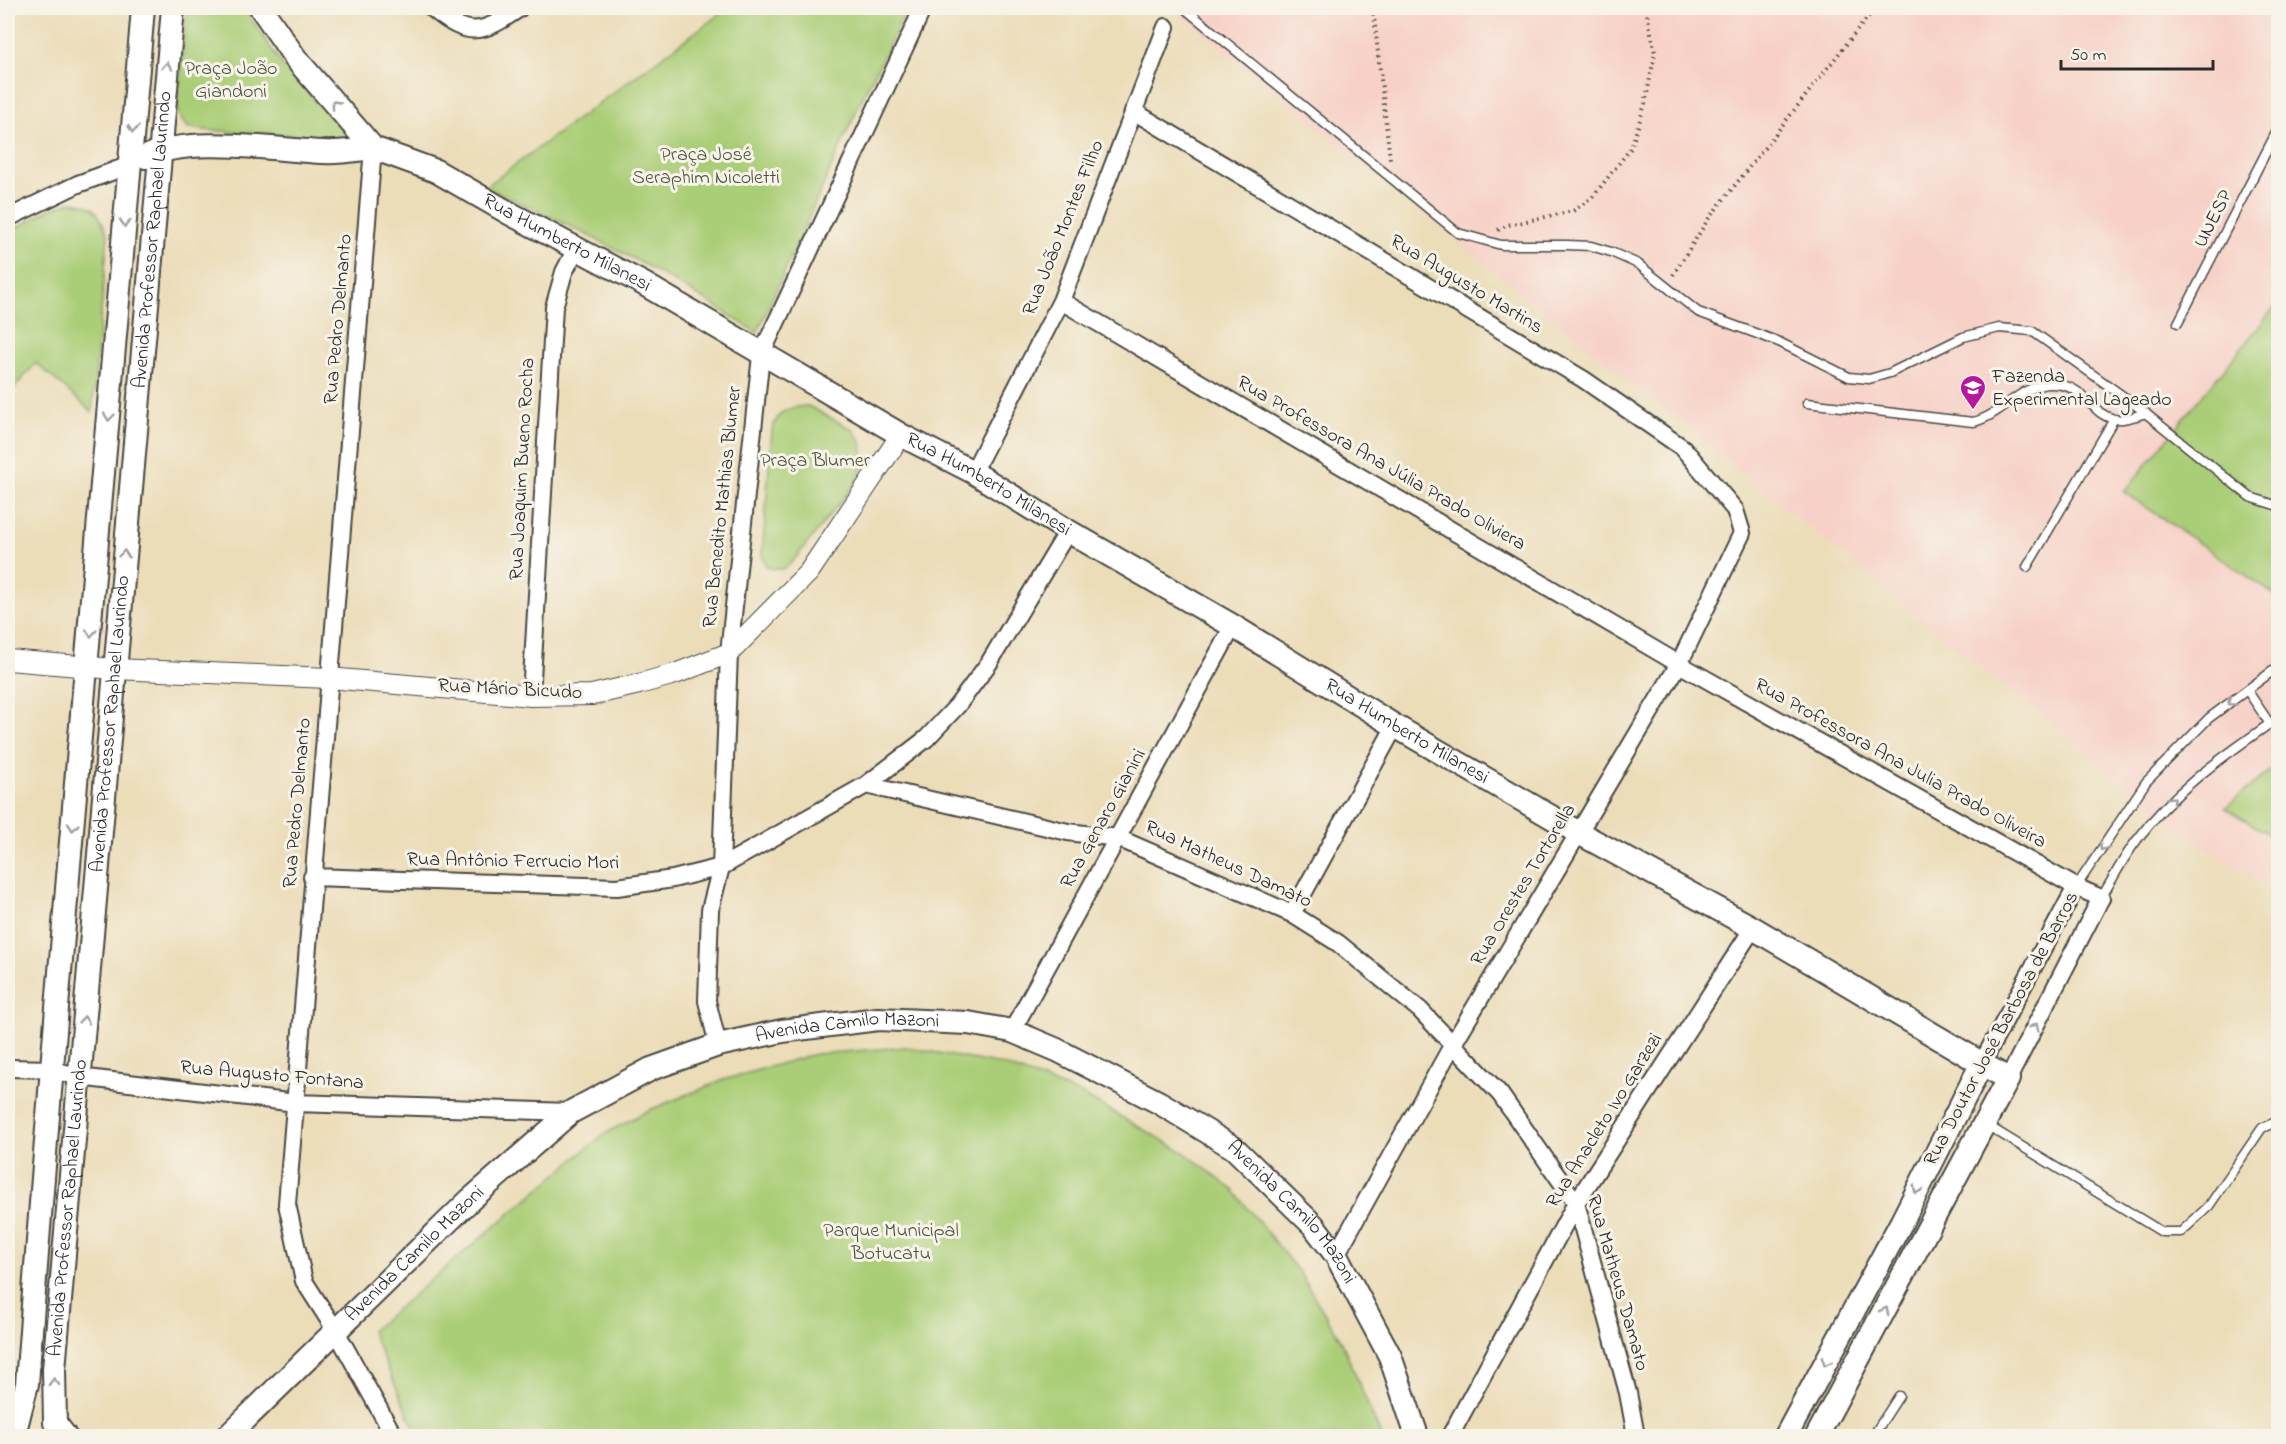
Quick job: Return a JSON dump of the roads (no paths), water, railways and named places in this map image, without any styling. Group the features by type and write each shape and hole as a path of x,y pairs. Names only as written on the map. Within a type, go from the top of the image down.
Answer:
{"main road":[{"name":"Avenida Professor Raphael Laurindo","path":"8,1430 17,1423 27,1384 51,1069 88,667 143,8"},
{"name":"Avenida Professor Raphael Laurindo","path":"65,1437 55,1423 54,1369 173,8"},
{"name":"Rua Humberto Milanesi","path":"261,8 296,59 373,148 436,171 644,284 761,355 901,435 973,472 1068,531 1233,626 1395,726 1579,833 1753,928 2008,1079"},
{"path":"130,165 159,150 232,145 326,153 373,148"},
{"name":"Avenida Camilo Mazoni","path":"228,1437 470,1200 571,1113 651,1069 718,1045 782,1031 878,1019 968,1023 1012,1031 1057,1050 1160,1103 1234,1148 1313,1225 1336,1255 1389,1356 1418,1437"},
{"name":"Rua Doutor José Barbosa de Barros","path":"1786,1437 1901,1223 1982,1063"},
{"name":"Rua Doutor José Barbosa de Barros","path":"1817,1437 2008,1079"}],"street":[{"path":"432,8 453,26 471,29 491,28 520,8"},
{"name":"Rua Benedito Mathias Blumer","path":"718,1045 707,1001 710,910 721,867 729,653 761,355 923,8"},
{"name":"Rua João Montes Filho","path":"973,472 1061,301 1166,27"},
{"name":"Rua Augusto Martins","path":"1133,111 1583,379 1683,448 1735,510 1742,534"},
{"name":"Rua Pedro Delmanto","path":"373,148 287,1204 304,1281 336,1331 394,1437"},
{"path":"8,218 78,184 130,165"},
{"name":"Rua Joaquim Bueno Rocha","path":"531,696 554,307 564,272 576,249"},
{"name":"Rua Professora Ana Júlia Prado Oliviera","path":"1061,301 1679,664"},
{"name":"Rua Mário Bicudo","path":"8,660 114,669 329,678 531,696 592,694 675,674 729,653 809,572 901,435"},
{"name":"Rua Antônio Ferrucio Mori","path":"312,878 617,887 673,879 721,867 866,785 926,739 957,706 988,663 1068,531"},
{"name":"Rua Orestes Tortorella","path":"1336,1255 1453,1044 1679,664 1742,534"},
{"name":"Rua Genaro Gianini","path":"1012,1031 1233,626"},
{"name":"Rua Professora Ana Julia Prado Oliveira","path":"1679,664 2076,887 2101,898"},
{"path":"1292,914 1395,726"},
{"name":"Rua Matheus Damato","path":"866,785 1068,832 1118,837 1292,914 1338,943 1420,1010 1500,1094 1576,1203 1628,1393 1636,1437"},
{"name":"Rua Doutor José Barbosa de Barros","path":"1982,1063 2076,887"},
{"name":"Rua Doutor José Barbosa de Barros","path":"2008,1079 2101,898"},
{"name":"Rua Anacleto Ivo Garzezi","path":"1450,1437 1576,1203 1753,928"},
{"name":"Rua Augusto Fontana","path":"8,1068 51,1069 80,1077 296,1104 571,1113"}],"lane":[{"path":"1184,8 1458,233 1501,245 1591,246 1611,252 1638,264 1698,312 1712,319 1757,333 1849,377 1869,379 1890,373 1963,337 1999,328 2032,331 2146,413 2250,497 2278,506"},
{"name":"UNESP","path":"2178,323 2278,129"},
{"path":"1808,403 1973,422 1986,419 2030,389 2047,384 2062,384 2076,389 2114,419 2146,413"},
{"path":"2027,567 2114,419"},
{"name":"Rua Doutor José Barbosa de Barros","path":"2076,887 2146,782 2209,718 2278,667"},
{"path":"2247,690 2270,724"},
{"name":"Rua Doutor José Barbosa de Barros","path":"2101,898 2136,840 2173,799 2203,770 2278,718"},
{"path":"1984,1124 2162,1232 2181,1232 2209,1206 2262,1128 2278,1121"},
{"path":"1875,1433 1899,1396"}],"place":[{"name":"Fazenda Experimental Lageado","path":"1973,411"}],"park label":[{"name":"Praça João Giandoni","path":"231,80"},
{"name":"Praça José Seraphim Nicoletti","path":"706,166"},
{"name":"Praça Blumer","path":"815,461"},
{"name":"Parque Municipal Botucatu","path":"891,1242"}]}
